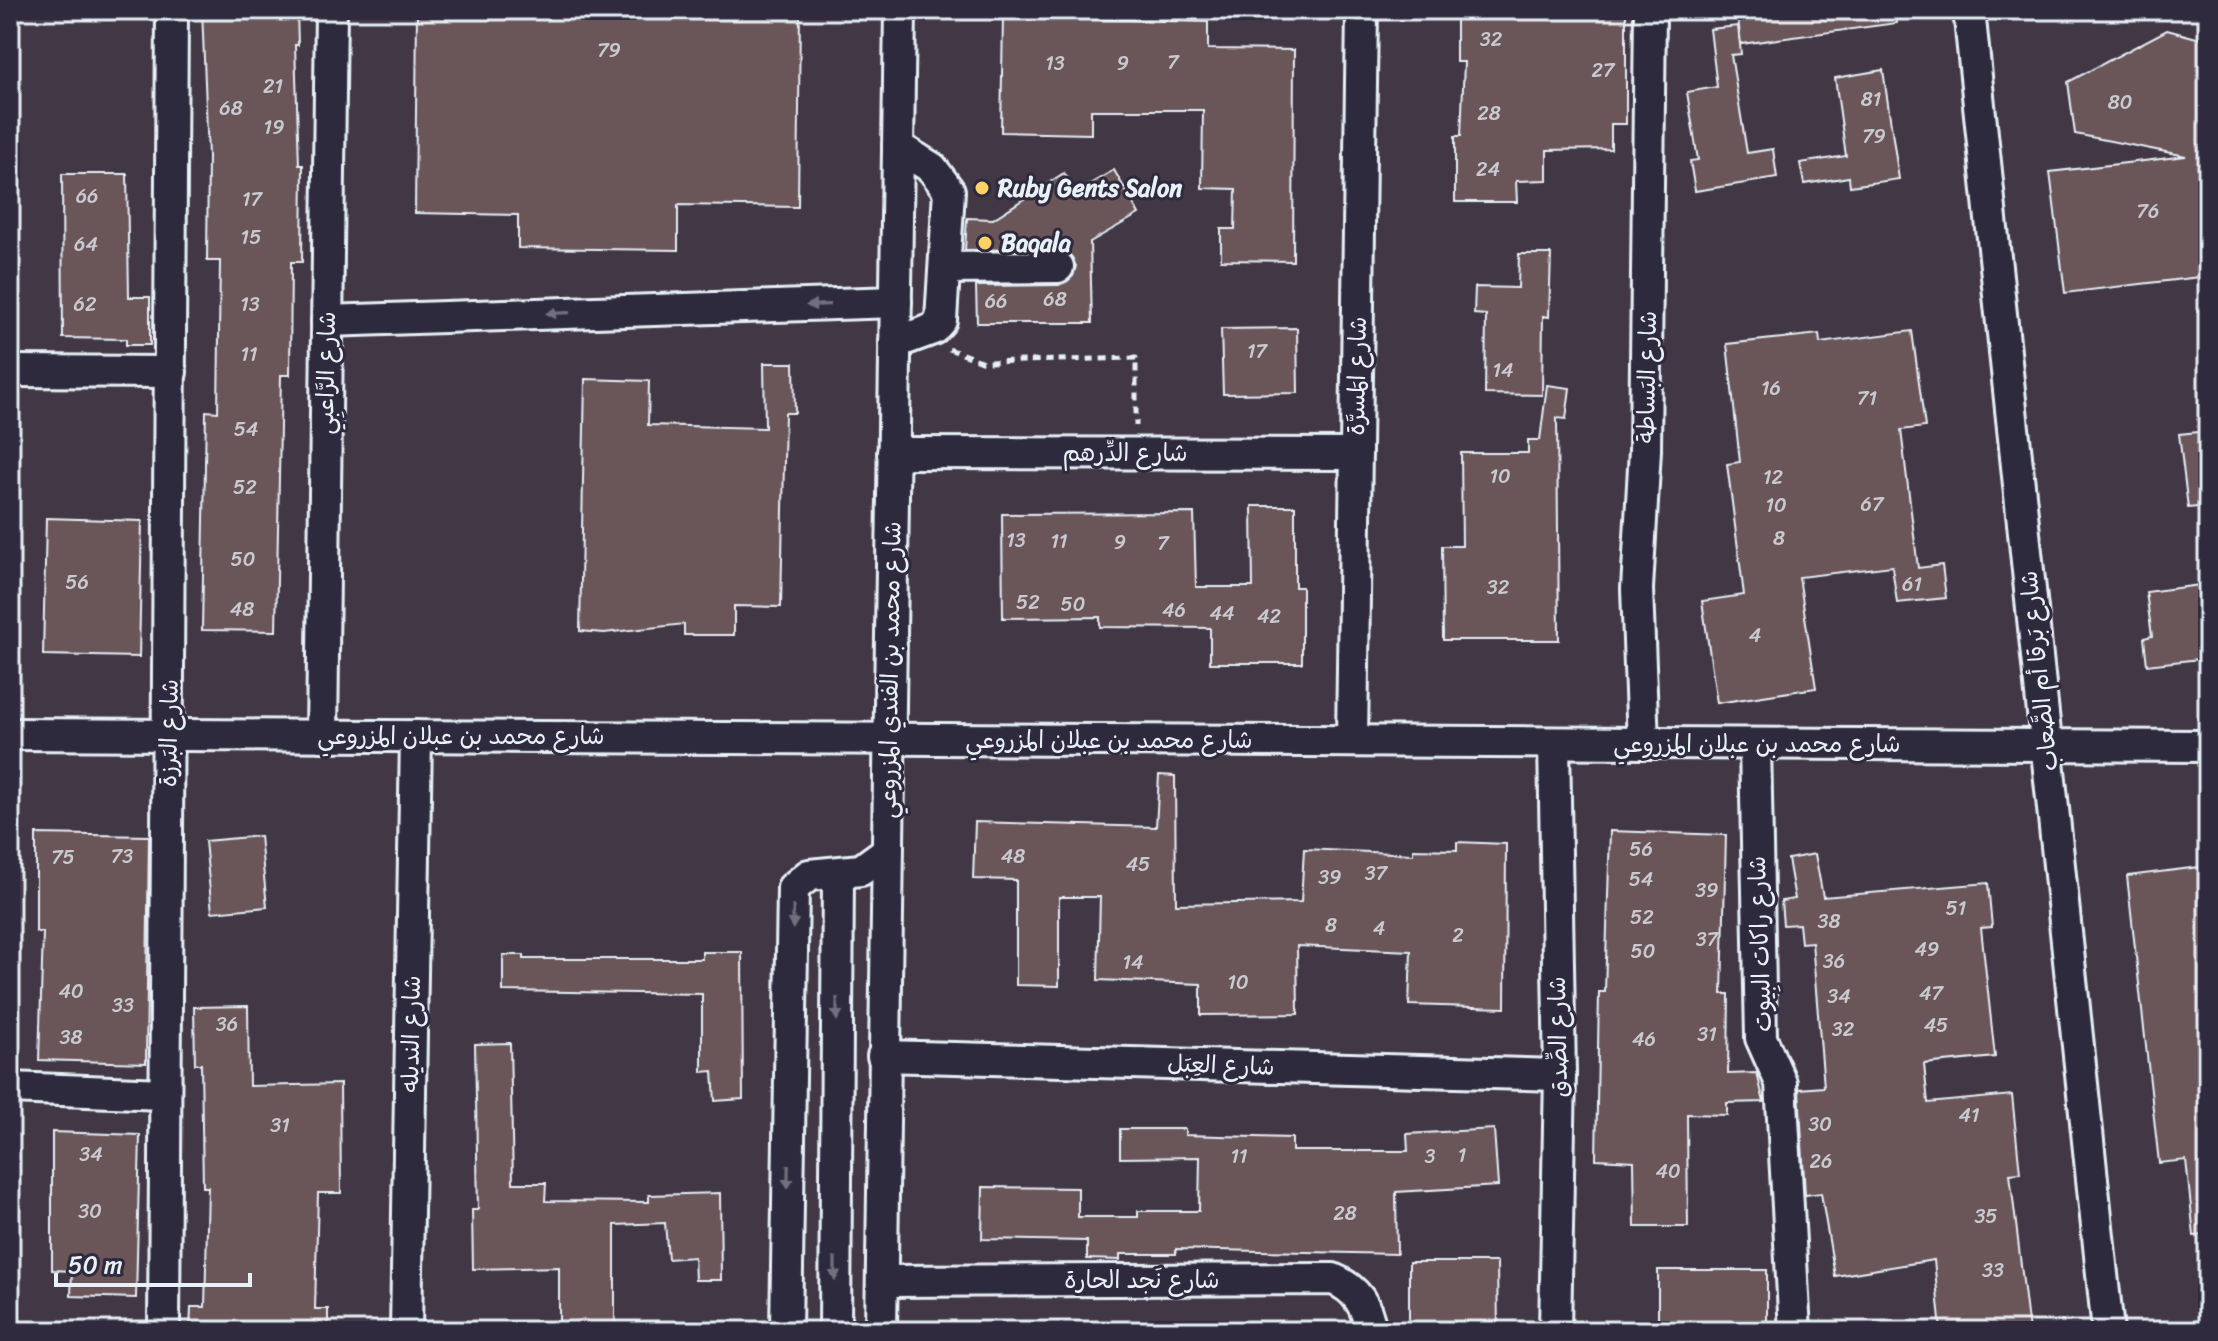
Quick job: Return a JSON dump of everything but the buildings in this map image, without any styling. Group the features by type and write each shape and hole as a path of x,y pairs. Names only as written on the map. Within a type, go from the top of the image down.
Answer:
{"street":[{"name":"شارع البَرزة","path":"164,1331 163,1094 169,733 172,10"},
{"name":"شارع الرَّاعبِي","path":"322,736 331,10"},
{"name":"شارع محمد بن الفندي المزروعي","path":"881,1331 900,10"},
{"name":"شارع المَسرَّة","path":"1352,741 1362,10"},
{"name":"شارع البَساطة","path":"1643,743 1637,589 1645,450 1650,10"},
{"name":"شارع بَرقا أم الصَّعاب","path":"1969,10 2108,1331"},
{"path":"895,343 933,329 941,320 945,268 946,184 932,168 898,147"},
{"path":"945,268 1058,267"},
{"path":"327,321 896,302"},
{"path":"10,371 171,372"},
{"name":"شارع الدِّرهم","path":"893,453 1356,454"},
{"name":"شارع محمد بن عبلان المزروعي","path":"10,734 2208,746"},
{"name":"شارع النديله","path":"406,1331 416,736"},
{"name":"شارع الصِّدق","path":"1554,743 1560,1075 1555,1331"},
{"name":"شارع راكات البِيوت","path":"1755,745 1761,1038 1781,1083 1795,1331"},
{"path":"786,1331 793,888 809,875 838,875 861,870 887,851"},
{"path":"835,1331 838,875"},
{"name":"شارع العِبَل","path":"883,1056 1560,1075"},
{"path":"10,1088 163,1094"},
{"name":"شارع نَجد الحارة","path":"882,1281 1333,1279 1348,1285 1359,1297 1369,1314 1371,1331"}],"path":[{"path":"933,329 960,356 984,362 1136,358 1136,453"}],"place":[{"name":"Ruby Gents Salon","path":"982,188"},
{"name":"Baqala","path":"985,243"}]}
